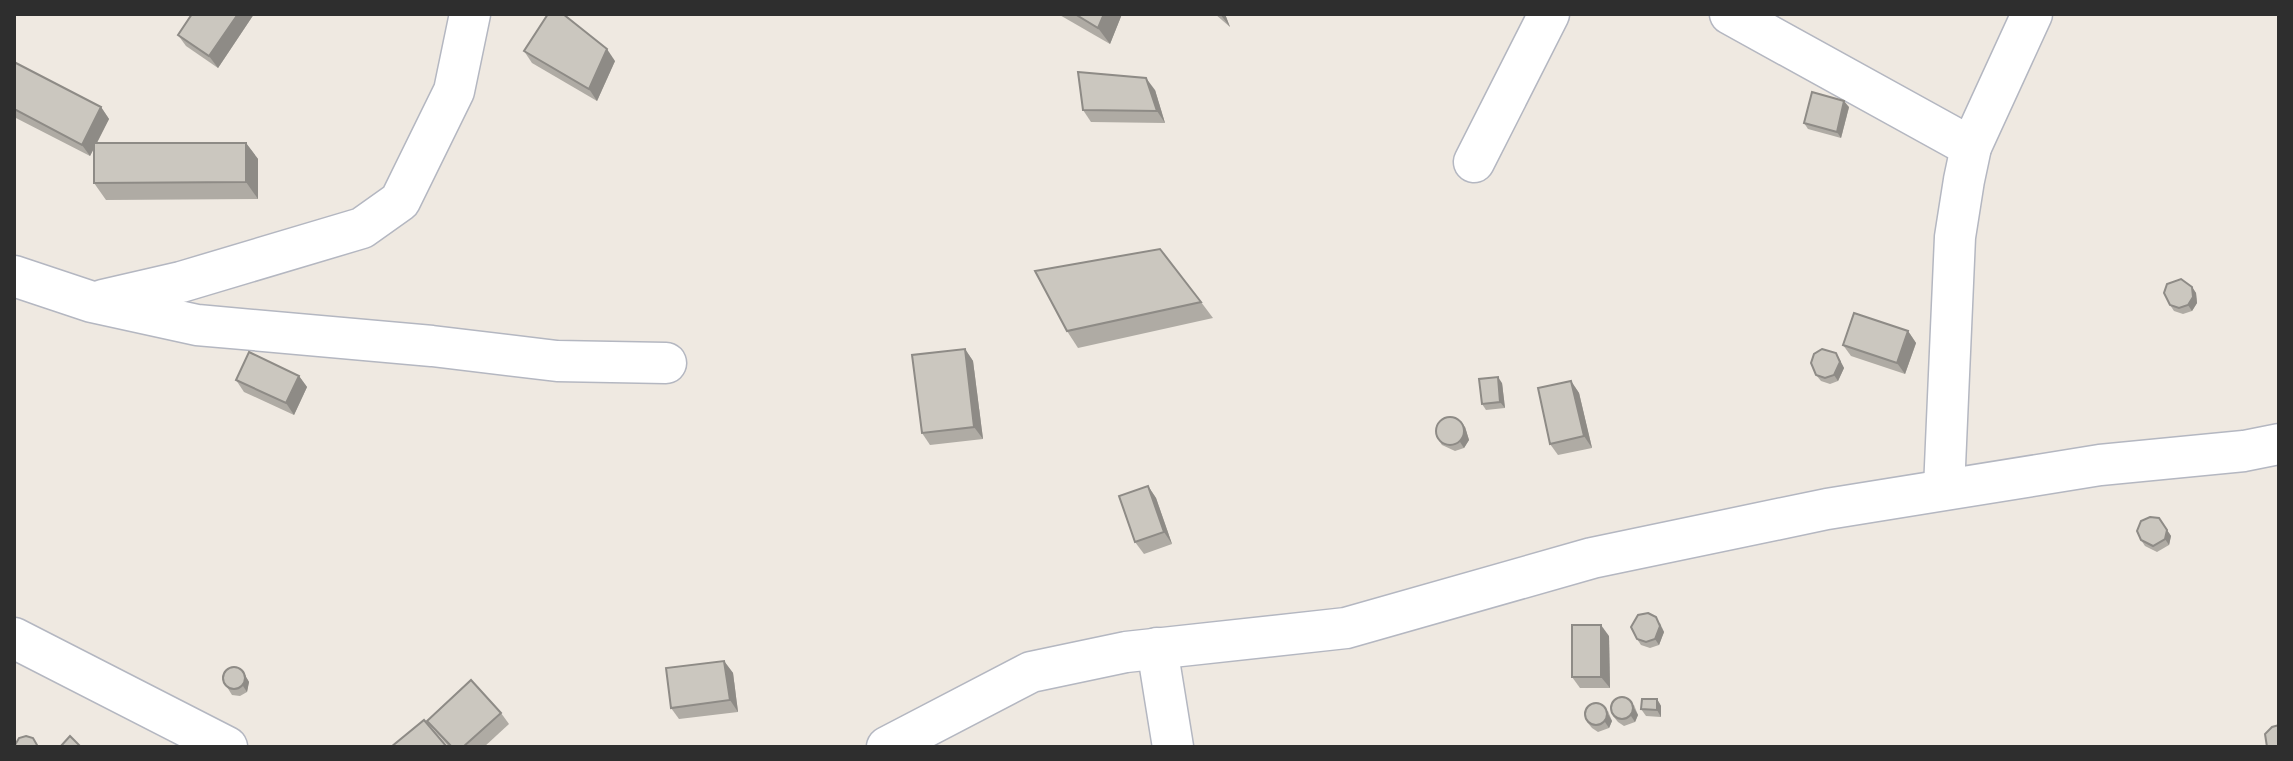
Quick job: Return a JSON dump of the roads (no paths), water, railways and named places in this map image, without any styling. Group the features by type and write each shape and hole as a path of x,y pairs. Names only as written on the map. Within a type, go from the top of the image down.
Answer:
{"street":[{"path":"92,302 181,282 362,228 400,201 454,91 470,14"},
{"path":"1474,162 1549,14"},
{"path":"1730,14 1971,147"},
{"path":"1944,489 1955,237 1971,147 2032,14"},
{"path":"14,276 92,302 197,325 432,346 557,361 666,363"},
{"path":"887,747 1031,672 1126,652 1346,628 1592,558 1827,509 2100,465 2244,451 2279,444"},
{"path":"14,638 227,747"},
{"path":"1157,648 1173,747"}]}
